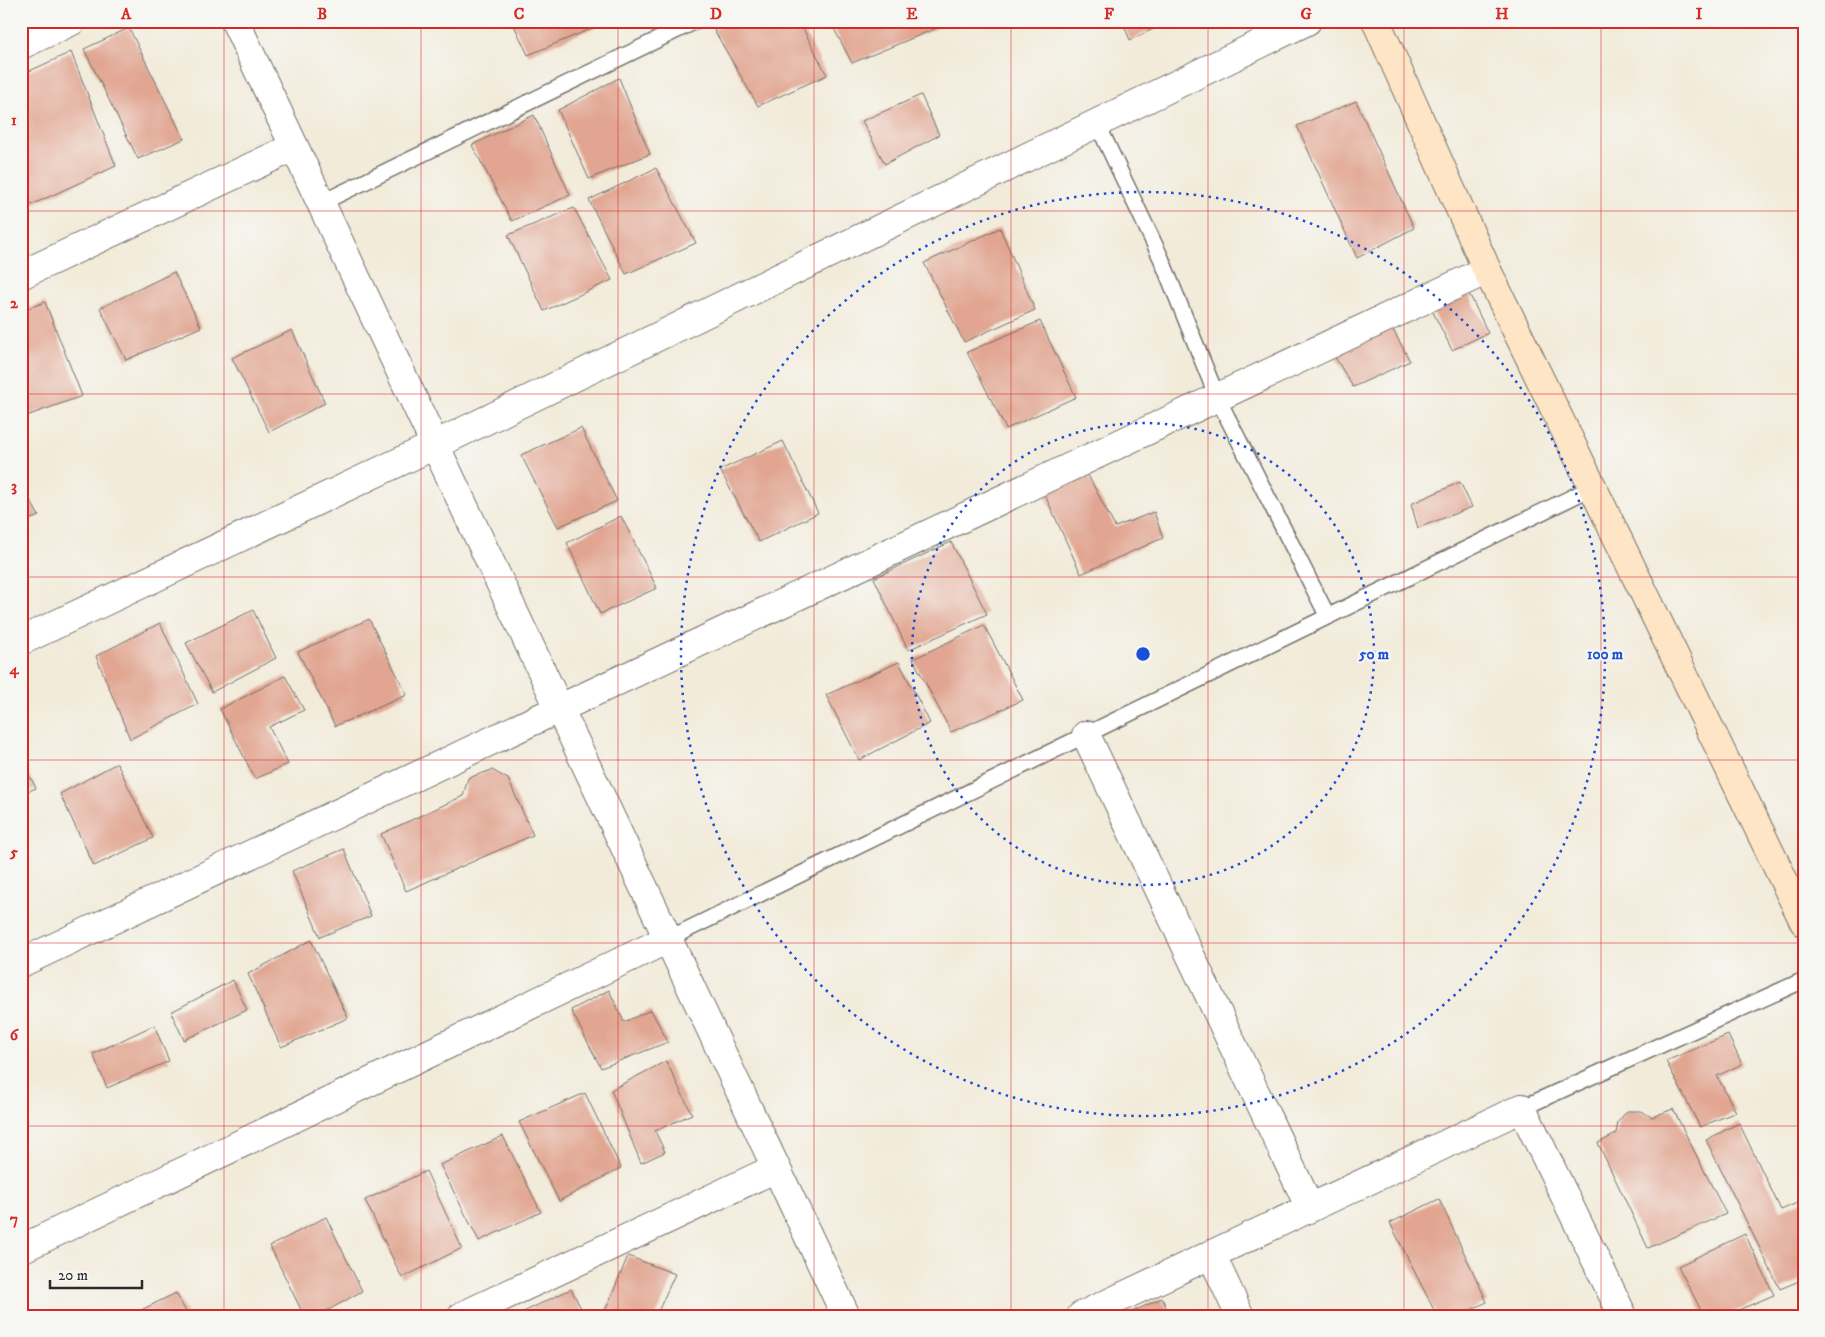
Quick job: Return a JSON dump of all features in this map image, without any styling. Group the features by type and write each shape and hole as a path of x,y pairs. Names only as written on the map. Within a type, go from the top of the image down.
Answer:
{"main road":[{"path":"1376,21 1487,270 1804,922"}],"street":[{"path":"21,45 72,21"},
{"path":"235,21 846,1316"},
{"path":"21,641 435,445 1307,21"},
{"path":"21,275 294,147"},
{"path":"21,963 1487,270"},
{"path":"1086,735 1310,1208"},
{"path":"21,1249 668,939"},
{"path":"1081,1316 1522,1108 1623,1316"},
{"path":"462,1316 776,1168"},
{"path":"1211,1254 1240,1316"}],"lane":[{"path":"321,203 696,21"},
{"path":"1097,123 1160,258 1217,397 1328,617"},
{"path":"668,939 1593,487"},
{"path":"1522,1108 1804,980"}],"building":[{"path":"512,21 596,21 598,26 528,55"},
{"path":"732,21 799,21 827,75 758,106 714,30"},
{"path":"830,21 954,21 852,63"},
{"path":"1122,21 1170,21 1130,40"},
{"path":"129,28 184,139 138,159 84,49"},
{"path":"71,52 116,166 31,205 21,185 21,75"},
{"path":"619,78 650,154 589,179 558,110"},
{"path":"921,95 939,135 885,164 862,121"},
{"path":"1356,101 1414,228 1357,258 1297,126"},
{"path":"534,115 570,195 512,221 472,145"},
{"path":"656,168 696,243 626,274 589,200"},
{"path":"574,208 612,280 544,311 508,235"},
{"path":"1000,228 1035,310 964,342 924,263"},
{"path":"174,272 201,327 126,360 100,308"},
{"path":"1467,289 1488,333 1452,350 1431,308"},
{"path":"45,302 82,396 21,418 21,311"},
{"path":"1040,321 1076,397 1006,429 967,352"},
{"path":"1392,328 1410,361 1353,387 1333,354"},
{"path":"292,330 325,403 269,432 232,358"},
{"path":"581,428 617,501 558,527 521,455"},
{"path":"783,441 818,513 759,542 720,470"},
{"path":"1086,471 1115,527 1154,512 1163,538 1081,574 1044,493"},
{"path":"1460,482 1472,507 1418,528 1411,504"},
{"path":"21,484 39,516 21,523"},
{"path":"621,516 657,588 600,614 567,543"},
{"path":"951,542 987,614 908,650 874,578"},
{"path":"253,610 276,658 212,692 186,643"},
{"path":"369,619 407,695 335,726 298,652"},
{"path":"160,623 198,704 130,739 96,656"},
{"path":"984,625 1023,700 951,732 913,659"},
{"path":"899,662 930,723 859,760 826,695"},
{"path":"285,676 304,710 269,727 288,764 255,779 220,709"},
{"path":"21,759 36,788 21,794"},
{"path":"117,763 153,838 94,866 60,794"},
{"path":"492,770 508,779 533,835 406,891 381,834 463,796 468,778"},
{"path":"344,849 371,916 320,937 292,871"},
{"path":"311,940 348,1018 281,1047 248,974"},
{"path":"233,980 247,1010 184,1040 171,1012"},
{"path":"609,990 624,1022 651,1010 668,1042 601,1068 571,1010"},
{"path":"154,1025 169,1061 107,1088 93,1054"},
{"path":"1728,1035 1742,1064 1717,1076 1736,1112 1700,1127 1666,1061"},
{"path":"666,1061 692,1114 655,1131 665,1152 641,1163 611,1090"},
{"path":"585,1093 621,1168 559,1201 519,1122"},
{"path":"1673,1109 1726,1214 1648,1248 1598,1143 1616,1134 1618,1122 1627,1111 1640,1111 1652,1117"},
{"path":"1739,1123 1781,1210 1804,1200 1804,1279 1780,1289 1706,1140"},
{"path":"503,1136 541,1212 479,1241 440,1165"},
{"path":"426,1171 462,1248 402,1278 365,1200"},
{"path":"1439,1199 1487,1302 1457,1316 1437,1316 1390,1223"},
{"path":"326,1217 362,1291 318,1316 304,1316 270,1246"},
{"path":"1745,1234 1774,1295 1724,1316 1704,1316 1678,1266"},
{"path":"628,1256 675,1274 656,1316 603,1316"},
{"path":"571,1289 585,1316 515,1316"},
{"path":"176,1293 188,1316 129,1316"},
{"path":"1162,1298 1170,1316 1123,1316"}]}
